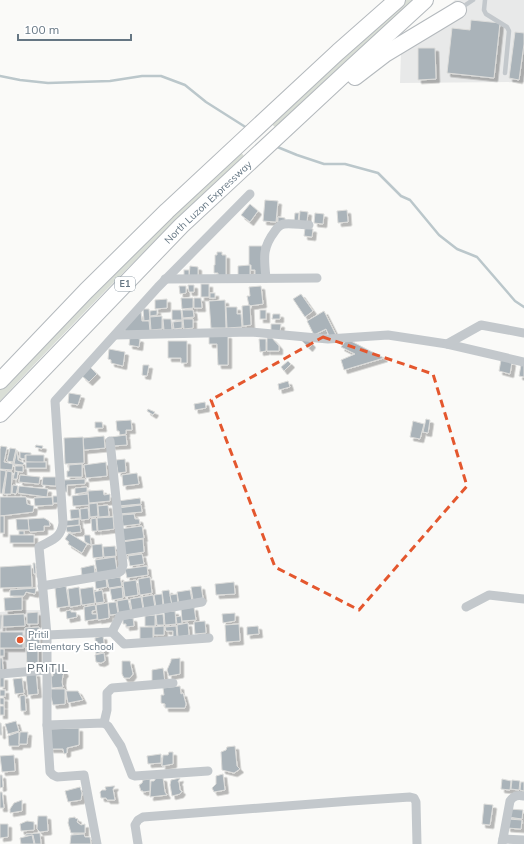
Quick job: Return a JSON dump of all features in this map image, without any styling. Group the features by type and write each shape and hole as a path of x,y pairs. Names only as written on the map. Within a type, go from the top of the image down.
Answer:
{"highway":[{"name":"North Luzon Expressway","path":"0,381 167,211 338,52 397,0"},
{"name":"North Luzon Expressway","path":"0,414 181,226 280,133 426,0"},
{"path":"280,133 305,116 385,54 458,10"}],"street":[{"path":"97,844 84,775 57,777 52,775 50,772 47,725 47,636 39,547 58,536 62,530 63,523 55,401 165,279 250,194"},
{"path":"266,278 264,258 266,246 270,237 279,226 284,224 309,225"},
{"path":"165,279 317,278"},
{"path":"447,344 481,325 524,333"},
{"path":"115,335 251,332 328,339 388,335 447,344 524,362"},
{"path":"42,586 118,573 121,571 123,565 110,441"},
{"path":"466,607 489,595 524,599"},
{"path":"112,632 120,616 202,602"},
{"path":"47,636 112,632 124,644 209,638"},
{"path":"0,674 47,670"},
{"path":"104,723 107,710 107,693 112,688 173,684"},
{"path":"47,725 104,723 108,726 121,746 132,775 135,776 208,771"},
{"path":"524,796 517,795 510,801 502,841 524,840"},
{"path":"138,844 135,825 138,820 143,818 343,801 410,797 414,798 416,802 417,844"}],"lane":[{"path":"458,10 473,0"},
{"path":"485,0 484,10 486,14 507,27 509,31 505,73"}],"highlighted area":[{"path":"323,337 433,374 467,486 359,610 275,567 211,400"}],"shaded area":[{"path":"401,0 413,0 275,127 269,122"},
{"path":"455,0 524,0 524,82 400,83 401,52"},
{"path":"239,150 244,156 181,215 120,276 0,401 0,388"},
{"name":"Pritil Elementary School","path":"40,610 42,667 0,671 0,612"}],"building":[{"path":"471,20 500,23 494,78 447,73 452,28 470,30"},
{"path":"515,32 524,33 519,80 509,78"},
{"path":"418,48 435,48 436,79 418,80"},
{"path":"265,200 278,201 276,222 263,221"},
{"path":"250,204 258,211 250,222 241,215"},
{"path":"347,210 348,222 338,223 337,211"},
{"path":"300,211 308,212 307,222 299,222"},
{"path":"295,213 299,213 298,222 294,222"},
{"path":"315,213 324,214 323,224 314,223"},
{"path":"278,217 285,218 285,222 278,222"},
{"path":"305,228 313,229 312,237 304,236"},
{"path":"249,246 262,246 263,277 255,277 255,270 251,270 251,265 249,265"},
{"path":"217,252 222,252 222,255 226,255 226,276 218,276 218,273 214,273 215,255 217,255"},
{"path":"250,265 250,276 238,276 238,266"},
{"path":"190,266 198,267 198,277 189,277"},
{"path":"184,270 189,270 189,278 184,278"},
{"path":"201,284 209,284 209,297 201,297"},
{"path":"188,285 194,285 194,292 189,292"},
{"path":"179,286 186,286 186,293 180,294"},
{"path":"261,286 263,304 249,306 247,296 250,296 249,287"},
{"path":"210,293 215,293 215,298 210,298"},
{"path":"301,294 313,311 305,317 293,299"},
{"path":"181,298 193,298 193,308 182,309"},
{"path":"194,298 201,298 202,308 194,308"},
{"path":"167,299 167,308 155,309 155,300"},
{"path":"225,300 226,328 211,328 209,301"},
{"path":"250,305 251,325 243,326 242,306"},
{"path":"226,307 237,307 237,314 241,314 242,327 227,328"},
{"path":"143,309 149,309 150,320 144,321"},
{"path":"157,310 157,315 150,316 150,311"},
{"path":"172,310 181,310 182,320 172,320"},
{"path":"182,310 193,310 194,317 183,318"},
{"path":"260,310 266,310 266,319 260,319"},
{"path":"324,311 336,335 330,338 326,329 314,335 307,321"},
{"path":"141,312 142,321 149,321 150,331 126,333 124,328"},
{"path":"273,314 280,314 280,319 272,319"},
{"path":"162,316 162,329 151,330 150,317"},
{"path":"163,319 171,319 172,330 164,330"},
{"path":"183,319 193,319 193,328 184,329"},
{"path":"182,321 182,328 174,329 173,322"},
{"path":"271,324 281,324 280,332 271,331"},
{"path":"209,335 228,335 228,365 218,365 217,344 209,344"},
{"path":"130,337 140,339 139,347 129,345"},
{"path":"305,337 312,344 309,348 302,341"},
{"path":"267,338 272,338 279,346 279,351 267,351"},
{"path":"259,339 266,339 266,351 260,352"},
{"path":"347,339 384,358 344,370 341,360 355,354 341,347"},
{"path":"168,341 187,341 187,363 181,363 181,358 168,358"},
{"path":"109,349 125,352 123,366 111,363 111,360 108,359"},
{"path":"501,360 512,362 510,374 499,371"},
{"path":"288,361 291,364 284,371 281,367"},
{"path":"143,365 149,365 147,376 142,375"},
{"path":"521,365 524,365 524,377 519,376"},
{"path":"90,367 97,374 89,382 82,376"},
{"path":"288,381 290,387 279,390 278,384"},
{"path":"69,393 81,395 78,405 68,403"},
{"path":"205,402 206,408 195,410 194,404"},
{"path":"148,409 155,412 153,415 147,411"},
{"path":"426,419 430,420 428,433 423,432"},
{"path":"131,420 132,430 126,430 126,434 120,435 119,431 117,431 116,421"},
{"path":"413,421 424,424 420,439 410,437"},
{"path":"95,422 102,422 103,428 95,428"},
{"path":"126,435 127,445 112,446 111,437"},
{"path":"104,436 105,448 84,450 83,438"},
{"path":"83,437 84,463 65,464 64,438"},
{"path":"36,445 43,446 42,449 35,447"},
{"path":"1,446 7,447 4,462 13,464 12,470 0,469"},
{"path":"10,448 16,449 13,462 7,461"},
{"path":"17,450 18,460 24,463 23,465 14,464"},
{"path":"20,452 31,453 31,456 25,455 25,459 20,458"},
{"path":"26,455 44,455 44,463 26,462"},
{"path":"125,459 126,472 118,473 116,460"},
{"path":"26,462 46,462 46,468 26,468"},
{"path":"106,462 107,476 86,478 84,465"},
{"path":"82,464 82,477 67,477 69,465"},
{"path":"15,466 23,466 23,472 15,471"},
{"path":"0,470 6,471 2,494 0,493"},
{"path":"7,471 12,472 11,494 4,494"},
{"path":"15,471 18,472 17,479 13,479"},
{"path":"137,473 139,484 123,486 122,475"},
{"path":"20,475 40,477 39,484 19,482"},
{"path":"43,477 56,477 56,486 42,485"},
{"path":"85,479 85,484 67,485 67,492 65,492 64,480"},
{"path":"13,485 18,486 16,494 12,493"},
{"path":"19,486 48,489 47,497 18,493"},
{"path":"87,487 87,492 75,494 75,488"},
{"path":"103,490 104,495 110,494 110,501 89,503 88,491"},
{"path":"88,494 89,505 73,506 72,496"},
{"path":"53,496 58,496 58,503 53,503"},
{"path":"0,497 26,497 27,504 34,506 33,512 0,516"},
{"path":"52,497 53,505 35,506 34,498"},
{"path":"140,498 141,504 118,506 118,501"},
{"path":"97,503 98,516 90,517 89,504"},
{"path":"108,505 109,516 99,517 98,506"},
{"path":"141,505 142,512 119,514 118,508"},
{"path":"88,508 89,519 81,520 80,509"},
{"path":"79,509 80,518 71,519 70,510"},
{"path":"134,514 135,519 139,519 140,524 123,526 122,515"},
{"path":"0,516 4,516 4,533 0,533"},
{"path":"113,517 114,529 98,531 97,518"},
{"path":"44,518 49,521 50,526 44,526 44,531 30,532 28,519"},
{"path":"96,518 97,531 92,531 91,519"},
{"path":"16,519 28,519 29,530 17,530"},
{"path":"79,519 79,525 66,526 66,521"},
{"path":"80,525 81,532 67,532 66,527"},
{"path":"142,526 144,538 122,541 120,529"},
{"path":"19,531 24,531 24,535 19,535"},
{"path":"69,533 87,544 82,553 68,544 69,542 65,539"},
{"path":"10,535 34,535 34,543 10,543"},
{"path":"84,535 90,535 91,545 85,542"},
{"path":"143,539 144,552 124,555 122,542"},
{"path":"102,544 103,557 93,558 92,545"},
{"path":"115,546 116,556 104,557 103,547"},
{"path":"142,554 144,564 130,566 128,556"},
{"path":"115,557 117,570 97,573 95,560"},
{"path":"33,563 35,563 36,573 34,574"},
{"path":"31,565 32,587 0,588 0,567"},
{"path":"94,565 95,574 82,576 81,568"},
{"path":"147,566 148,575 127,578 125,569"},
{"path":"120,577 122,586 109,588 107,579"},
{"path":"150,577 152,593 140,595 138,579"},
{"path":"106,579 107,587 96,589 95,581"},
{"path":"136,580 138,595 125,597 123,582"},
{"path":"234,582 235,594 216,595 215,584"},
{"path":"66,586 69,606 57,608 55,588"},
{"path":"201,586 203,598 193,600 191,587"},
{"path":"79,587 81,605 70,607 68,589"},
{"path":"93,587 95,603 82,605 80,589"},
{"path":"122,587 123,598 112,600 110,589"},
{"path":"36,588 35,594 26,592 24,596 10,596 10,590"},
{"path":"102,590 104,602 96,603 94,592"},
{"path":"169,590 172,605 164,606 162,591"},
{"path":"190,590 192,601 179,604 177,592"},
{"path":"162,594 163,606 156,607 154,595"},
{"path":"177,594 178,604 172,605 170,595"},
{"path":"153,595 155,608 144,610 142,597"},
{"path":"22,597 22,610 5,611 4,598"},
{"path":"141,597 143,609 132,611 130,599"},
{"path":"128,599 131,613 119,615 117,601"},
{"path":"116,602 118,614 110,615 108,603"},
{"path":"108,603 109,618 98,620 96,605"},
{"path":"95,605 96,610 92,611 92,614 97,614 97,619 85,621 84,607"},
{"path":"194,607 196,620 182,621 181,609"},
{"path":"71,610 71,612 76,612 77,617 67,619 66,611"},
{"path":"175,611 176,624 165,625 164,612"},
{"path":"38,612 38,624 27,624 27,613"},
{"path":"235,613 235,621 223,623 222,614"},
{"path":"24,614 25,626 3,627 3,615"},
{"path":"163,614 164,625 157,625 156,615"},
{"path":"0,615 2,615 1,629 0,629"},
{"path":"155,615 155,626 145,626 145,616"},
{"path":"181,616 182,623 177,624 176,617"},
{"path":"133,618 134,626 126,627 126,624 123,624 123,619"},
{"path":"205,621 206,633 195,634 194,622"},
{"path":"188,623 189,635 178,637 177,625"},
{"path":"239,624 240,641 226,642 225,625"},
{"path":"164,626 164,635 154,635 154,627"},
{"path":"176,626 177,637 173,637 173,631 166,631 165,627"},
{"path":"258,626 259,634 247,635 247,627"},
{"path":"39,627 40,647 25,648 25,628"},
{"path":"140,627 153,627 153,639 140,639"},
{"path":"0,632 23,632 23,648 0,648"},
{"path":"103,636 105,650 96,654 95,638"},
{"path":"26,648 38,648 38,666 27,667"},
{"path":"0,649 4,649 4,656 0,656"},
{"path":"104,653 105,661 101,663 96,662 95,655"},
{"path":"0,658 2,658 3,670 0,670"},
{"path":"180,658 180,674 169,676 167,670 171,659"},
{"path":"122,661 130,661 133,674 130,678 124,678 122,674"},
{"path":"62,668 65,673 63,675 62,682 63,687 52,688 51,676 53,676 53,669"},
{"path":"163,668 165,682 152,682 152,670"},
{"path":"36,673 38,694 28,695 26,674"},
{"path":"0,677 4,677 4,687 0,687"},
{"path":"22,678 24,693 15,694 13,679"},
{"path":"180,686 181,694 183,693 186,704 185,708 165,708 165,704 161,703 161,695 164,695 163,688"},
{"path":"51,689 65,689 65,704 53,705"},
{"path":"0,690 5,690 5,696 0,696"},
{"path":"66,691 78,691 83,700 68,703"},
{"path":"25,695 26,711 21,711 20,696"},
{"path":"0,698 4,698 4,705 0,704"},
{"path":"0,706 4,706 4,715 0,715"},
{"path":"16,721 19,731 8,734 5,724"},
{"path":"1,723 2,735 0,735"},
{"path":"79,728 79,745 67,748 67,753 64,754 63,749 50,749 49,729"},
{"path":"19,732 19,746 9,746 8,736"},
{"path":"20,732 28,732 27,744 19,744"},
{"path":"235,746 237,766 240,769 234,773 222,770 221,752 226,750 227,747"},
{"path":"169,752 173,752 173,764 162,766 163,755 168,755"},
{"path":"161,754 161,763 148,764 147,756"},
{"path":"14,755 15,771 2,772 0,756"},
{"path":"223,774 225,790 214,792 212,788 216,784 216,776"},
{"path":"0,775 2,775 3,787 0,788"},
{"path":"156,778 163,778 165,792 167,795 150,797 151,781 154,781"},
{"path":"180,778 178,782 180,790 182,791 180,794 172,796 170,785 171,780"},
{"path":"150,779 150,791 141,791 139,785 143,780"},
{"path":"502,779 511,781 510,790 501,789"},
{"path":"512,780 520,781 519,790 511,789"},
{"path":"521,782 524,782 524,791 520,790"},
{"path":"115,786 113,789 115,800 101,798 100,792 102,790 106,790 105,787"},
{"path":"80,787 82,793 81,800 68,802 65,791"},
{"path":"0,792 2,792 4,808 0,808"},
{"path":"22,800 22,811 10,813 10,809 14,803"},
{"path":"484,804 493,805 490,825 482,824"},
{"path":"509,809 523,810 522,819 508,817"},
{"path":"38,816 47,816 48,831 40,832 37,829"},
{"path":"75,817 78,819 77,822 81,825 85,824 85,833 71,833 68,823 69,818"},
{"path":"508,819 522,820 521,829 507,828"},
{"path":"27,821 34,822 34,830 21,831 20,824"},
{"path":"0,824 8,824 8,837 0,838"},
{"path":"40,833 41,844 35,844 33,835 25,836 26,834"},
{"path":"84,834 85,837 90,837 91,844 70,844 71,835"},
{"path":"32,835 34,844 21,844 20,838"}],"waterway":[{"path":"0,76 48,83 110,81 142,76 161,76 185,85 206,102 247,128"},
{"path":"275,146 324,164 345,164 378,173 401,196 410,200 439,235 457,249 477,257 515,301 524,307"}],"place":[{"name":"Pritil Elementary School","path":"20,640"}],"district":[{"name":"PRITIL","path":"48,668"}]}
